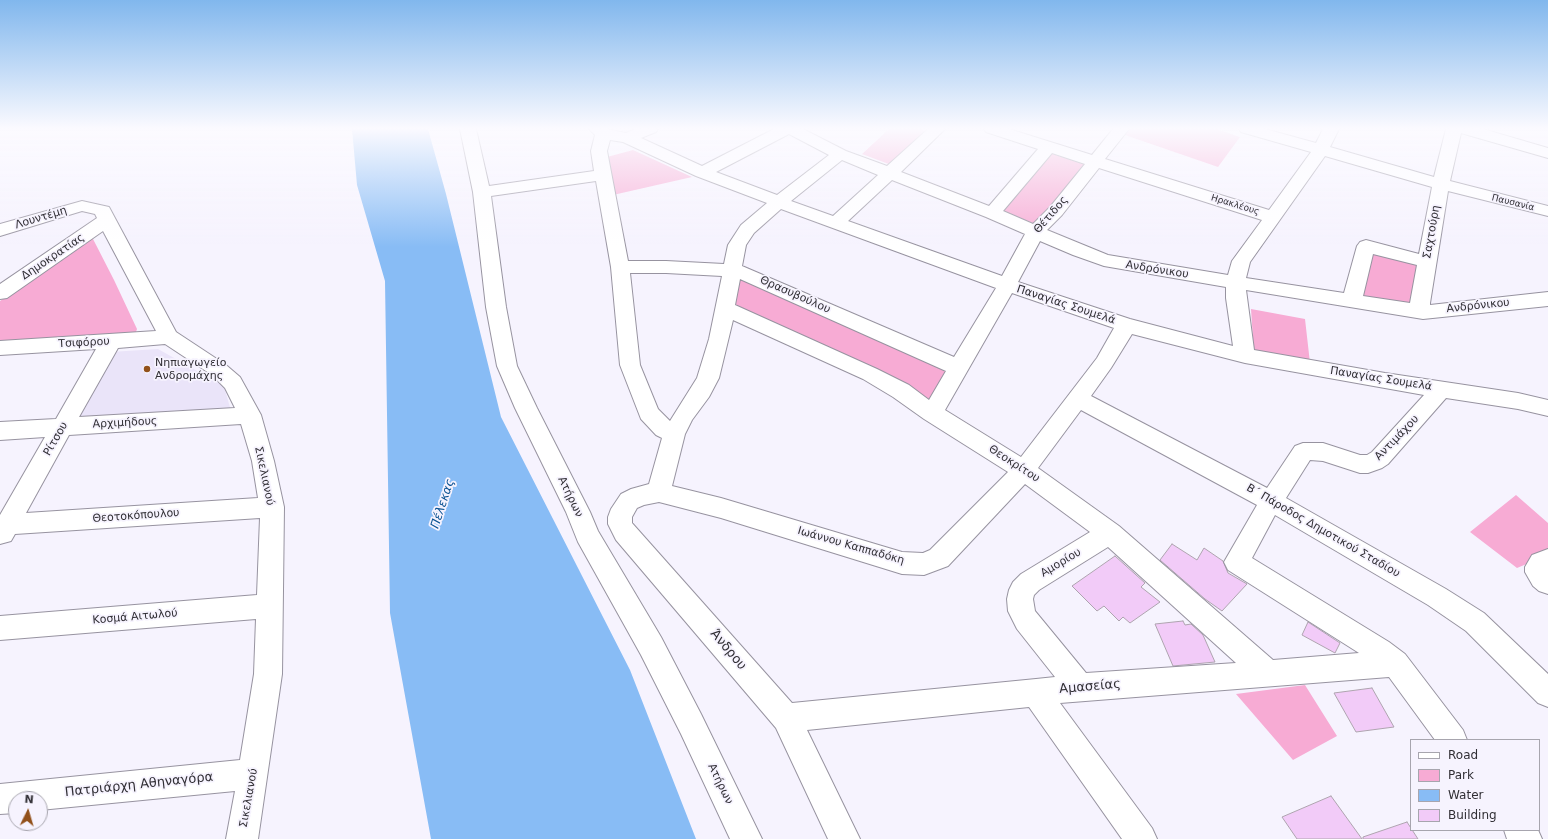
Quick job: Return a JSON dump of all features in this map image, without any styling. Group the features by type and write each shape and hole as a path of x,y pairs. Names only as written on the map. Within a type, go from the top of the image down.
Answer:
{"street":[{"name":"Ατήρων","path":"477,168 482,192 496,307 507,366 526,408 578,512 587,535 651,646 691,724 746,839"},
{"path":"602,168 620,267 630,365 649,413 664,429 674,434"},
{"name":"Παναγίας Σουμελά","path":"694,168 779,202 1007,285 1126,325 1245,356 1385,381 1518,401 1548,408"},
{"path":"702,172 710,168"},
{"path":"659,492 674,434 683,416 708,378 719,339 737,245 748,229 822,168"},
{"name":"Ανδρόνικου","path":"879,168 992,213 1079,251 1104,260 1133,266 1423,312 1548,299"},
{"path":"837,222 894,168"},
{"path":"992,213 1030,168"},
{"name":"Θέτιδος","path":"932,413 1007,285 1035,232 1056,211 1091,168"},
{"name":"Ηρακλέους","path":"1116,168 1272,217"},
{"path":"1245,356 1236,298 1236,282 1240,261 1308,168"},
{"name":"Παυσανία","path":"1383,168 1548,211"},
{"name":"Σαχτούρη","path":"1423,312 1420,303 1445,168"},
{"path":"482,192 603,175"},
{"name":"Σικελιανού","path":"82,206 103,211 106,220 169,337 220,370 233,383 250,416 263,460 272,507 268,674 242,839"},
{"name":"Λουντέμη","path":"0,230 82,206"},
{"name":"Δημοκρατίας","path":"3,288 106,220"},
{"path":"1352,301 1366,246 1427,262"},
{"name":"Θρασυβούλου","path":"620,267 733,270 750,274 959,368"},
{"name":"Θεοκρίτου","path":"724,308 858,368 901,391 932,413 1024,470 1110,533 1268,674"},
{"name":"Ιωάννου Καππαδόκη","path":"659,492 721,508 902,563 924,564 939,558 1024,470 1078,399 1118,342 1126,325"},
{"name":"Τσιφόρου","path":"0,348 169,337"},
{"name":"Ρίτσου","path":"2,529 111,341"},
{"name":"Αντιμάχου","path":"1395,663 1379,651 1237,562 1271,501 1303,452 1323,452 1351,462 1368,464 1380,458 1442,389"},
{"name":"Β΄ Πάροδος Δημοτικού Σταδίου","path":"1078,399 1271,501 1453,606 1474,622 1548,693"},
{"path":"1518,401 1548,424"},
{"name":"Αρχιμήδους","path":"0,431 63,426 250,416"},
{"name":"Άνδρου","path":"659,492 640,496 629,501 622,509 620,524 625,533 786,718 844,839"},
{"name":"Θεοτοκόπουλου","path":"2,529 272,507"},
{"name":"Αμορίου","path":"1080,687 1026,620 1021,611 1020,599 1022,590 1030,582 1110,533"},
{"name":"Κοσμά Αιτωλού","path":"0,628 269,606"},
{"path":"1395,663 1452,739"},
{"name":"Αμασείας","path":"786,718 1036,693 1080,687 1268,674 1395,663"},
{"path":"1036,693 1141,839"},
{"name":"Πατριάρχη Αθηναγόρα","path":"0,800 253,774"},
{"path":"1520,831 1526,839"}],"shaded area":[{"name":"Νηπιαγωγείο Ανδρομάχης","path":"158,349 224,386 231,411 71,421 110,352"}],"green space":[{"path":"609,168 673,168 692,177 613,195"},
{"path":"1037,168 1083,168 1033,226 1000,212"},
{"path":"90,238 93,239 114,280 137,329 136,332 0,341 0,301"},
{"path":"1373,251 1423,264 1416,309 1360,300"},
{"path":"741,275 949,368 931,403 891,377 734,304"},
{"path":"1251,309 1305,319 1310,363 1254,354"},
{"path":"1516,495 1548,523 1548,555 1517,568 1470,532"},
{"path":"1305,685 1337,736 1293,760 1236,694"}],"water":[{"name":"Πέλεκας","path":"355,168 439,168 501,417 630,670 696,839 431,839 390,613 385,281 357,185"}],"building":[{"path":"1172,544 1197,560 1204,548 1223,561 1228,573 1247,584 1222,611 1205,599 1160,560"},
{"path":"1115,556 1145,583 1141,587 1160,602 1130,623 1123,617 1119,621 1104,606 1097,611 1072,586"},
{"path":"1183,621 1185,625 1191,624 1203,635 1215,662 1173,666 1155,624"},
{"path":"1308,622 1340,643 1335,653 1302,635"},
{"path":"1372,688 1394,727 1356,732 1334,693"},
{"path":"1331,796 1362,839 1297,839 1282,817"},
{"path":"1407,822 1410,827 1410,831 1413,831 1418,839 1363,839 1363,837"}],"place":[{"name":"Νηπιαγωγείο Ανδρομάχης","path":"147,369"}]}
